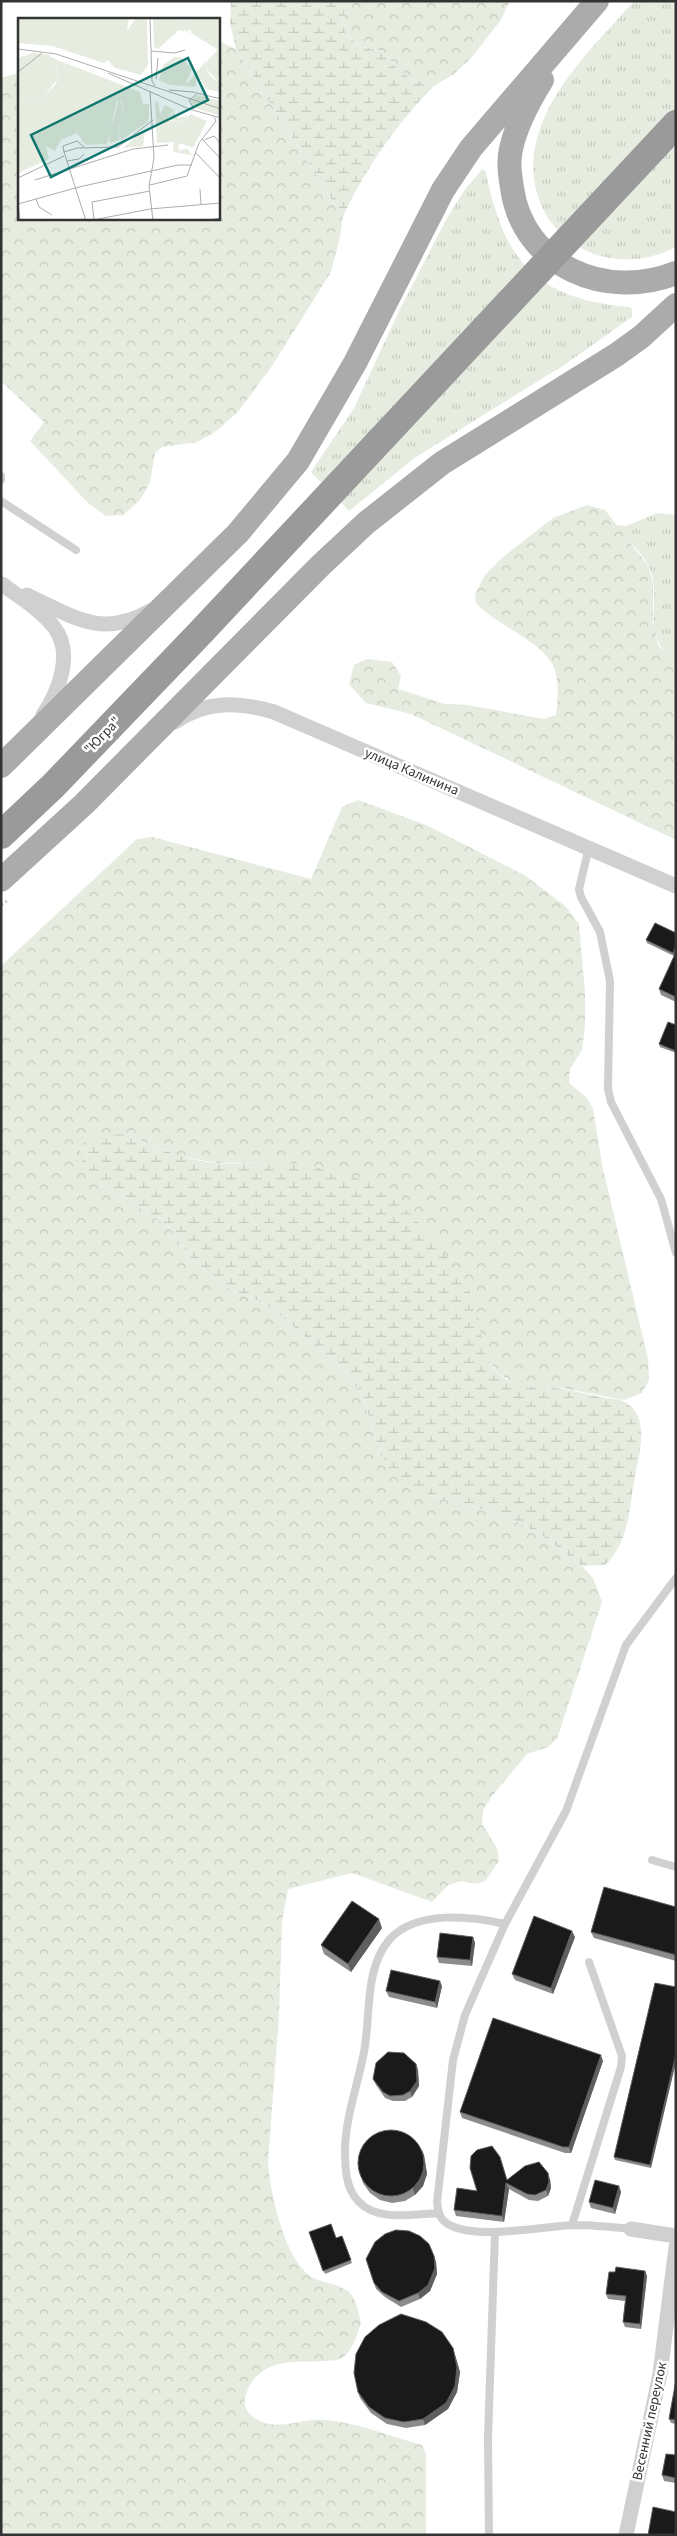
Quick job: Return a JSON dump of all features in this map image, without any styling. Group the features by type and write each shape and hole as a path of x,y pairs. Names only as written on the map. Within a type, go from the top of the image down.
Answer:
{"highway":[{"name":"\"Югра\"","path":"1,835 53,786 202,632 676,124"},
{"name":"\"Югра\"","path":"1,818 202,632"}],"main road":[{"path":"1,766 238,533 298,461 346,379 443,190 471,148 597,1"},
{"path":"581,20 541,81 517,127 510,150 510,174 513,197 519,217 527,232 540,248 556,262 582,276 607,282 634,284 676,274"},
{"path":"5,890 321,565 366,523 442,463 616,355 641,337 676,305"}],"street":[{"path":"2,584 70,615 98,624 117,624 133,620 173,598"},
{"path":"2,584 45,617 55,628 63,654 59,686 51,703 22,746"},
{"name":"улица Калинина","path":"148,741 184,715 201,708 226,705 257,708 274,712 676,886"},
{"path":"631,2229 676,2236"},
{"name":"Весенний переулок","path":"626,2535 660,2374 676,2247"}],"lane":[{"path":"1,501 76,550"},
{"path":"589,847 579,889 581,897 600,932 610,981 608,1089 611,1102 661,1199 676,1253"},
{"path":"631,2229 572,2225 512,2232 495,2232 452,2226 444,2221 439,2214 437,2202 453,2060 459,2035 474,1992 505,1924 566,1811 626,1645 635,1630 676,1578"},
{"path":"652,1860 676,1867"},
{"path":"439,2214 379,2214 358,2202 350,2189 346,2165 347,2124 364,2050 375,1968 380,1953 390,1939 400,1931 422,1922 440,1919 478,1919 505,1924"},
{"path":"572,2225 621,2067 622,2056 589,1962"},
{"path":"489,2535 488,2438 495,2232"}],"path":[{"path":"1,905 5,890"}],"green space":[{"path":"231,1 347,1 343,20 346,36 363,47 382,51 397,69 416,82 434,86 407,115 383,147 361,181 343,217 236,49 230,23"},
{"path":"347,1 510,1 500,21 472,57 454,74 434,86 416,82 397,69 382,51 363,47 346,36 343,20"},
{"path":"634,1 676,1 676,247 644,258 614,259 587,251 564,236 546,215 536,188 534,159 541,126 558,92 581,60"},
{"path":"220,41 236,49 343,217 331,272 272,366 238,412 215,432 197,442 162,447 155,453 150,482 140,500 123,515 106,516 88,503 30,441 44,422 1,381 1,78 18,73 18,220 220,220"},
{"path":"482,169 486,172 493,203 502,229 514,251 529,269 547,284 570,295 597,303 629,307 632,309 632,317 564,365 416,457 349,511 311,472 354,408 400,309 447,218 464,191"},
{"path":"587,505 605,510 649,567 653,584 653,621 658,645 668,655 676,655 676,840 411,714 366,703 349,684 354,665 367,659 392,662 401,676 398,689 445,704 467,705 544,719 556,715 557,681 551,662 544,653 526,639 484,611 476,603 475,594 485,575 502,558 553,518"},
{"path":"657,513 676,515 676,655 668,655 660,645 656,634 653,578 649,567 638,551 615,525 626,526"},
{"path":"358,800 426,825 526,876 565,906 579,924 585,993 585,1027 582,1050 570,1069 569,1083 587,1098 593,1109 603,1169 648,1359 649,1380 642,1393 624,1400 562,1388 519,1386 499,1374 484,1355 473,1300 278,1162 216,1163 179,1156 125,1134 101,1186 135,1204 169,1227 192,1259 221,1285 261,1302 278,1313 348,1375 364,1398 379,1452 432,1496 507,1516 541,1535 582,1566 593,1578 602,1602 557,1739 548,1747 527,1754 492,1796 483,1810 482,1824 497,1848 499,1861 486,1880 478,1884 461,1881 448,1885 432,1902 352,1873 288,1889 282,1921 279,2016 268,2162 269,2175 280,2224 293,2255 301,2267 312,2277 337,2285 349,2292 355,2301 361,2323 354,2343 348,2353 340,2359 293,2362 270,2367 259,2374 251,2384 246,2395 245,2404 252,2416 269,2424 326,2420 362,2427 422,2445 426,2454 426,2535 1,2535 1,966 137,839 152,837 311,879 342,807"},
{"path":"125,1134 170,1152 204,1162 287,1163 328,1170 367,1182 377,1187 405,1208 445,1253 465,1284 476,1308 487,1356 491,1365 498,1373 513,1382 529,1386 563,1389 620,1400 633,1409 638,1417 641,1426 640,1447 627,1524 624,1535 613,1556 605,1565 582,1566 541,1535 507,1516 432,1496 396,1478 379,1452 364,1398 348,1375 278,1313 261,1302 221,1285 192,1259 169,1227 135,1204 101,1186 84,1169 79,1147 94,1136"}],"building":[{"path":"655,923 676,933 676,946 673,953 646,940"},
{"path":"676,955 676,997 659,989"},
{"path":"668,1022 676,1025 676,1051 659,1044"},
{"path":"604,1887 676,1907 676,1955 591,1932"},
{"path":"352,1901 379,1919 348,1964 321,1945"},
{"path":"534,1916 572,1931 551,1988 512,1974"},
{"path":"440,1933 473,1937 470,1960 437,1957"},
{"path":"391,1970 440,1981 435,2002 386,1991"},
{"path":"655,1983 676,1987 676,2054 650,2165 614,2157"},
{"path":"493,2018 601,2055 569,2147 563,2147 460,2112"},
{"path":"388,2052 404,2053 416,2064 417,2081 410,2091 403,2095 390,2096 383,2092 373,2079 376,2063"},
{"path":"397,2130 415,2139 422,2150 424,2163 422,2176 415,2187 404,2194 385,2196 367,2187 360,2176 358,2157 367,2139 378,2132"},
{"path":"492,2146 500,2157 507,2180 525,2166 539,2162 548,2173 549,2182 546,2190 535,2195 527,2194 506,2183 502,2216 454,2210 457,2188 477,2191 470,2168 471,2156 477,2150"},
{"path":"595,2180 619,2186 613,2208 589,2202"},
{"path":"331,2224 336,2238 342,2236 351,2260 323,2271 309,2232"},
{"path":"396,2230 409,2231 420,2236 429,2244 434,2256 435,2268 428,2285 418,2293 399,2301 382,2292 374,2283 366,2259 375,2242 385,2234"},
{"path":"616,2267 645,2271 640,2324 623,2322 626,2296 606,2294 609,2272 615,2272"},
{"path":"401,2314 426,2322 442,2332 453,2348 457,2367 455,2386 446,2403 423,2419 404,2422 385,2418 369,2407 358,2392 354,2373 356,2354 365,2337 379,2325"},
{"path":"676,2380 676,2420 669,2419"},
{"path":"666,2454 676,2455 676,2478 662,2475"},
{"path":"653,2507 676,2512 676,2535 648,2535"}]}
